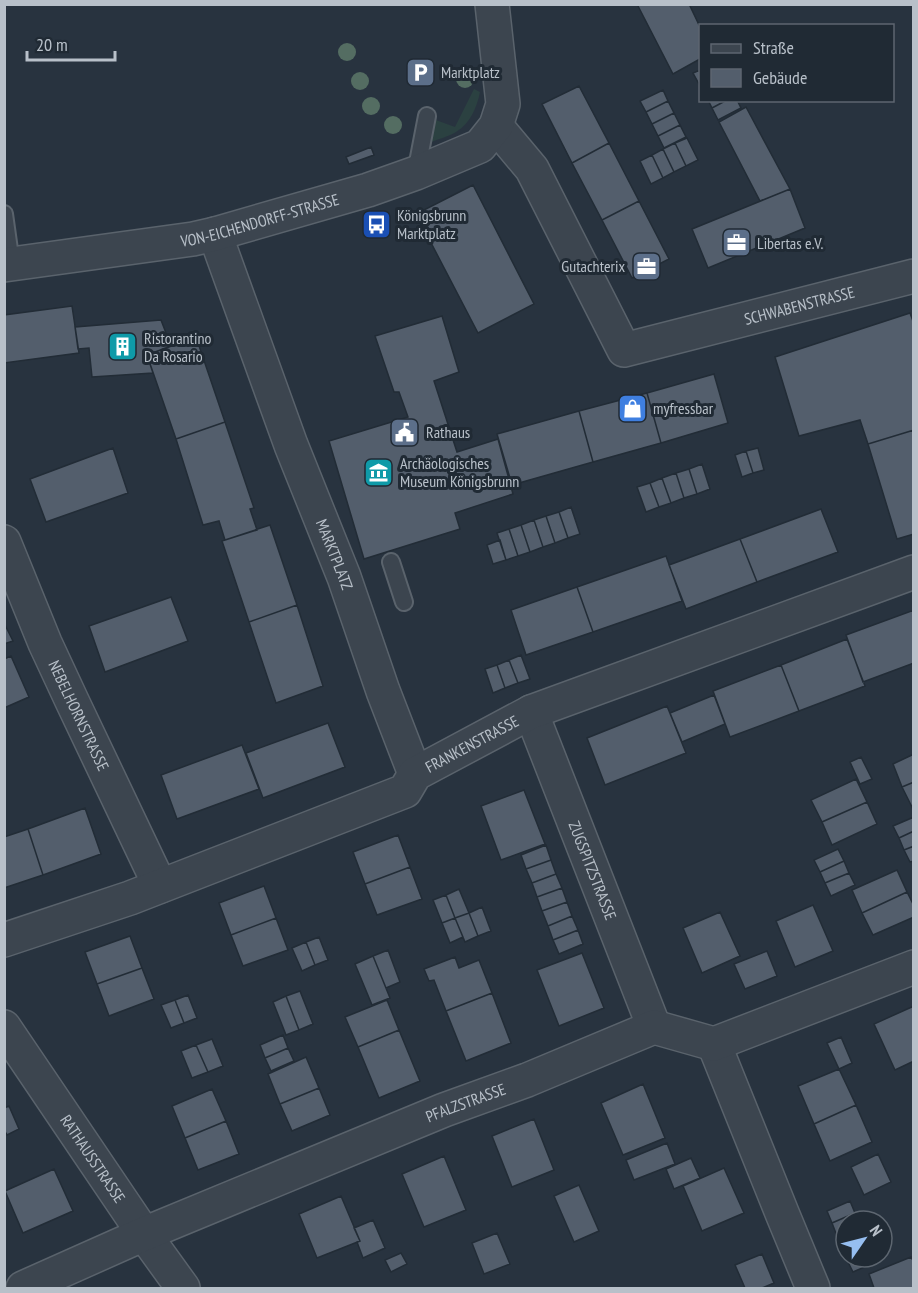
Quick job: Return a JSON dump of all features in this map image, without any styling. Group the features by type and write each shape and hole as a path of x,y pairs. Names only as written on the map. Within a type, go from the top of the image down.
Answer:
{"street":[{"path":"492,4 503,104 496,126"},
{"name":"VON-EICHENDORFF-STRASSE","path":"8,264 215,234 368,190 416,173 480,146 496,126"},
{"name":"SCHWABENSTRASSE","path":"496,126 532,170 624,350 914,276"},
{"name":"MARKTPLATZ","path":"215,234 291,444 344,577 383,691 415,774"},
{"name":"NEBELHORNSTRASSE","path":"4,542 58,672 160,886"},
{"name":"FRANKENSTRASSE","path":"4,940 160,886 405,791 415,774 531,712 914,572"},
{"name":"ZUGSPITZSTRASSE","path":"531,712 654,1027"},
{"path":"654,1027 714,1044 914,967"},
{"name":"RATHAUSSTRASSE","path":"4,1027 183,1288"},
{"name":"PFALZSTRASSE","path":"23,1288 144,1234 444,1110 527,1080 654,1027"},
{"path":"714,1044 813,1288"}],"lane":[{"path":"416,173 427,116"},
{"path":"4,214 8,264"},
{"path":"391,562 404,602"}],"green space":[{"path":"474,89 480,92 479,98 472,115 461,129 429,143 433,119 455,127"}],"building":[{"path":"637,4 689,4 699,25 699,60 673,74"},
{"path":"699,70 699,84 693,73"},
{"path":"579,86 609,143 572,163 542,104"},
{"path":"663,90 668,101 646,112 640,101"},
{"path":"668,101 674,113 652,124 646,112"},
{"path":"709,102 723,102 712,108"},
{"path":"723,102 738,102 741,108 718,120 712,108"},
{"path":"746,107 790,189 760,201 719,122"},
{"path":"674,113 680,125 658,136 652,124"},
{"path":"680,125 686,137 664,148 658,136"},
{"path":"687,138 698,160 686,166 675,143"},
{"path":"609,143 639,201 602,220 572,163"},
{"path":"675,143 686,166 674,172 663,149"},
{"path":"371,147 374,155 349,164 346,157"},
{"path":"663,149 674,172 663,178 652,155"},
{"path":"652,155 663,178 651,184 640,161"},
{"path":"473,185 534,304 478,333 416,214"},
{"path":"790,189 805,228 708,268 692,229"},
{"path":"639,201 669,259 632,278 602,220"},
{"path":"72,306 79,353 4,363 4,315"},
{"path":"910,313 914,324 914,430 868,444 860,420 799,436 775,357"},
{"name":"Rathaus","path":"442,316 459,372 434,381 457,452 498,439 513,494 455,513 460,529 364,559 329,441 408,417 399,392 394,392 375,336"},
{"name":"Ristorantino Da Rosario","path":"161,320 171,346 147,355 153,373 92,377 89,348 78,349 75,327"},
{"path":"196,337 225,422 176,439 147,355"},
{"path":"714,374 728,423 661,443 647,393"},
{"path":"647,393 661,443 593,462 579,411"},
{"path":"579,411 593,462 512,485 497,434"},
{"path":"225,422 254,508 250,509 257,530 225,540 219,521 203,525 176,439"},
{"path":"914,430 914,534 897,539 868,444"},
{"path":"113,448 128,493 46,522 30,479"},
{"path":"758,448 764,470 753,473 746,451"},
{"path":"746,451 753,473 742,477 735,455"},
{"path":"702,464 710,489 697,494 689,469"},
{"path":"689,469 697,494 684,498 676,473"},
{"path":"676,473 684,498 671,503 662,478"},
{"path":"662,478 671,503 659,507 650,483"},
{"path":"650,483 659,507 646,512 637,487"},
{"path":"571,507 580,534 568,538 559,512"},
{"path":"821,509 838,552 757,582 740,539"},
{"path":"559,512 568,538 555,543 546,516"},
{"path":"546,516 555,543 543,547 534,520"},
{"path":"534,520 543,547 530,552 521,525"},
{"path":"270,525 297,605 249,622 222,541"},
{"path":"521,525 530,552 518,556 509,529"},
{"path":"509,529 518,556 506,560 497,533"},
{"path":"740,539 757,582 686,609 669,565"},
{"path":"500,540 506,560 493,564 487,545"},
{"path":"666,556 682,601 593,632 577,587"},
{"path":"577,587 593,632 526,655 511,610"},
{"path":"171,597 188,641 105,672 89,626"},
{"path":"297,605 323,686 276,703 249,622"},
{"path":"914,610 914,663 863,682 846,635"},
{"path":"4,623 13,641 4,644"},
{"path":"847,639 865,686 799,711 781,665"},
{"path":"521,655 530,679 518,683 509,660"},
{"path":"11,656 29,697 4,708 4,659"},
{"path":"509,660 518,683 505,688 497,665"},
{"path":"497,665 505,688 493,693 485,669"},
{"path":"781,665 799,711 730,737 713,691"},
{"path":"714,695 725,724 682,742 670,713"},
{"path":"667,706 686,753 605,785 587,738"},
{"path":"328,723 345,767 263,798 246,753"},
{"path":"242,745 259,789 177,819 161,775"},
{"path":"914,754 914,782 902,787 893,764"},
{"path":"861,757 872,779 860,784 850,762"},
{"path":"856,779 867,802 822,822 811,800"},
{"path":"914,782 914,809 913,809 902,787"},
{"path":"524,790 545,844 501,860 481,806"},
{"path":"867,802 877,824 832,845 822,822"},
{"path":"85,808 101,854 43,875 28,829"},
{"path":"914,817 914,831 899,838 893,826"},
{"path":"28,829 43,875 4,888 4,837"},
{"path":"914,831 914,846 904,850 899,838"},
{"path":"398,835 410,867 365,884 353,852"},
{"path":"546,845 551,860 526,869 521,855"},
{"path":"914,846 914,861 910,862 904,850"},
{"path":"838,849 844,861 820,872 814,860"},
{"path":"551,860 556,874 532,883 526,869"},
{"path":"844,861 849,873 825,883 820,872"},
{"path":"410,867 422,899 377,915 365,884"},
{"path":"897,870 907,892 862,913 852,890"},
{"path":"849,873 855,885 831,896 825,883"},
{"path":"556,874 562,888 537,897 532,883"},
{"path":"264,886 276,918 231,935 219,903"},
{"path":"562,888 567,902 542,911 537,897"},
{"path":"459,889 469,913 455,918 446,895"},
{"path":"907,892 914,906 914,917 873,935 862,913"},
{"path":"446,895 455,918 442,923 433,900"},
{"path":"567,902 572,916 548,926 542,911"},
{"path":"813,905 833,951 795,967 776,921"},
{"path":"482,907 491,931 478,936 469,913"},
{"path":"720,912 740,956 702,973 683,928"},
{"path":"469,913 478,936 465,942 455,918"},
{"path":"572,916 578,930 553,940 548,926"},
{"path":"276,918 288,950 243,966 231,935"},
{"path":"455,918 463,937 450,943 442,923"},
{"path":"578,930 583,944 559,954 553,940"},
{"path":"130,936 142,968 97,984 85,952"},
{"path":"319,937 328,960 315,965 306,942"},
{"path":"306,942 315,965 302,971 292,948"},
{"path":"388,950 400,982 386,988 373,956"},
{"path":"767,951 777,976 745,989 734,964"},
{"path":"582,953 604,1008 559,1026 537,970"},
{"path":"373,956 390,998 372,1005 355,964"},
{"path":"455,957 459,968 479,960 492,993 446,1011 434,980 429,981 424,969"},
{"path":"142,968 154,999 109,1016 97,984"},
{"path":"300,991 313,1024 299,1030 286,996"},
{"path":"492,993 511,1043 466,1061 446,1011"},
{"path":"188,995 197,1018 184,1023 175,1000"},
{"path":"286,996 299,1030 286,1035 273,1002"},
{"path":"175,1000 184,1023 171,1028 161,1005"},
{"path":"387,1000 399,1030 358,1047 345,1017"},
{"path":"914,1006 914,1061 895,1070 874,1024"},
{"path":"399,1030 420,1081 379,1098 358,1047"},
{"path":"283,1035 288,1048 265,1058 260,1045"},
{"path":"841,1037 852,1063 839,1069 827,1043"},
{"path":"212,1039 223,1066 208,1072 196,1045"},
{"path":"196,1045 208,1072 192,1078 181,1051"},
{"path":"288,1048 294,1061 271,1071 265,1058"},
{"path":"306,1057 319,1088 280,1104 268,1074"},
{"path":"839,1069 856,1105 814,1124 798,1086"},
{"path":"643,1084 665,1138 623,1155 601,1103"},
{"path":"319,1088 330,1115 292,1131 280,1104"},
{"path":"212,1089 226,1121 185,1138 172,1106"},
{"path":"856,1105 872,1142 830,1161 814,1124"},
{"path":"9,1106 19,1129 7,1135 4,1130 4,1108"},
{"path":"534,1119 554,1170 512,1187 492,1136"},
{"path":"226,1121 239,1154 198,1170 185,1138"},
{"path":"667,1143 675,1164 634,1180 626,1160"},
{"path":"878,1154 891,1182 864,1195 851,1167"},
{"path":"444,1156 466,1210 424,1227 402,1174"},
{"path":"691,1158 700,1178 674,1189 666,1169"},
{"path":"724,1168 744,1213 702,1231 683,1186"},
{"path":"54,1169 73,1211 23,1233 5,1191"},
{"path":"579,1185 599,1231 574,1242 554,1196"},
{"path":"341,1196 360,1241 317,1258 299,1214"},
{"path":"850,1201 853,1209 834,1209 834,1222 832,1223 827,1211"},
{"path":"373,1220 385,1248 363,1258 357,1242 360,1241 354,1228"},
{"path":"497,1233 510,1264 484,1274 472,1243"},
{"path":"401,1253 407,1264 391,1272 385,1260"},
{"path":"762,1254 774,1283 762,1288 745,1288 735,1265"},
{"path":"911,1257 914,1262 914,1288 874,1288 869,1274 881,1269 894,1269 894,1264"}],"place":[{"name":"Marktplatz","path":"420,72"},
{"name":"Königsbrunn Marktplatz","path":"376,224"},
{"name":"Libertas e.V.","path":"736,243"},
{"name":"Gutachterix","path":"646,266"},
{"name":"Ristorantino Da Rosario","path":"123,347"},
{"name":"myfressbar","path":"632,408"},
{"name":"Rathaus","path":"405,432"},
{"name":"Archäologisches Museum Königsbrunn","path":"379,472"}]}
